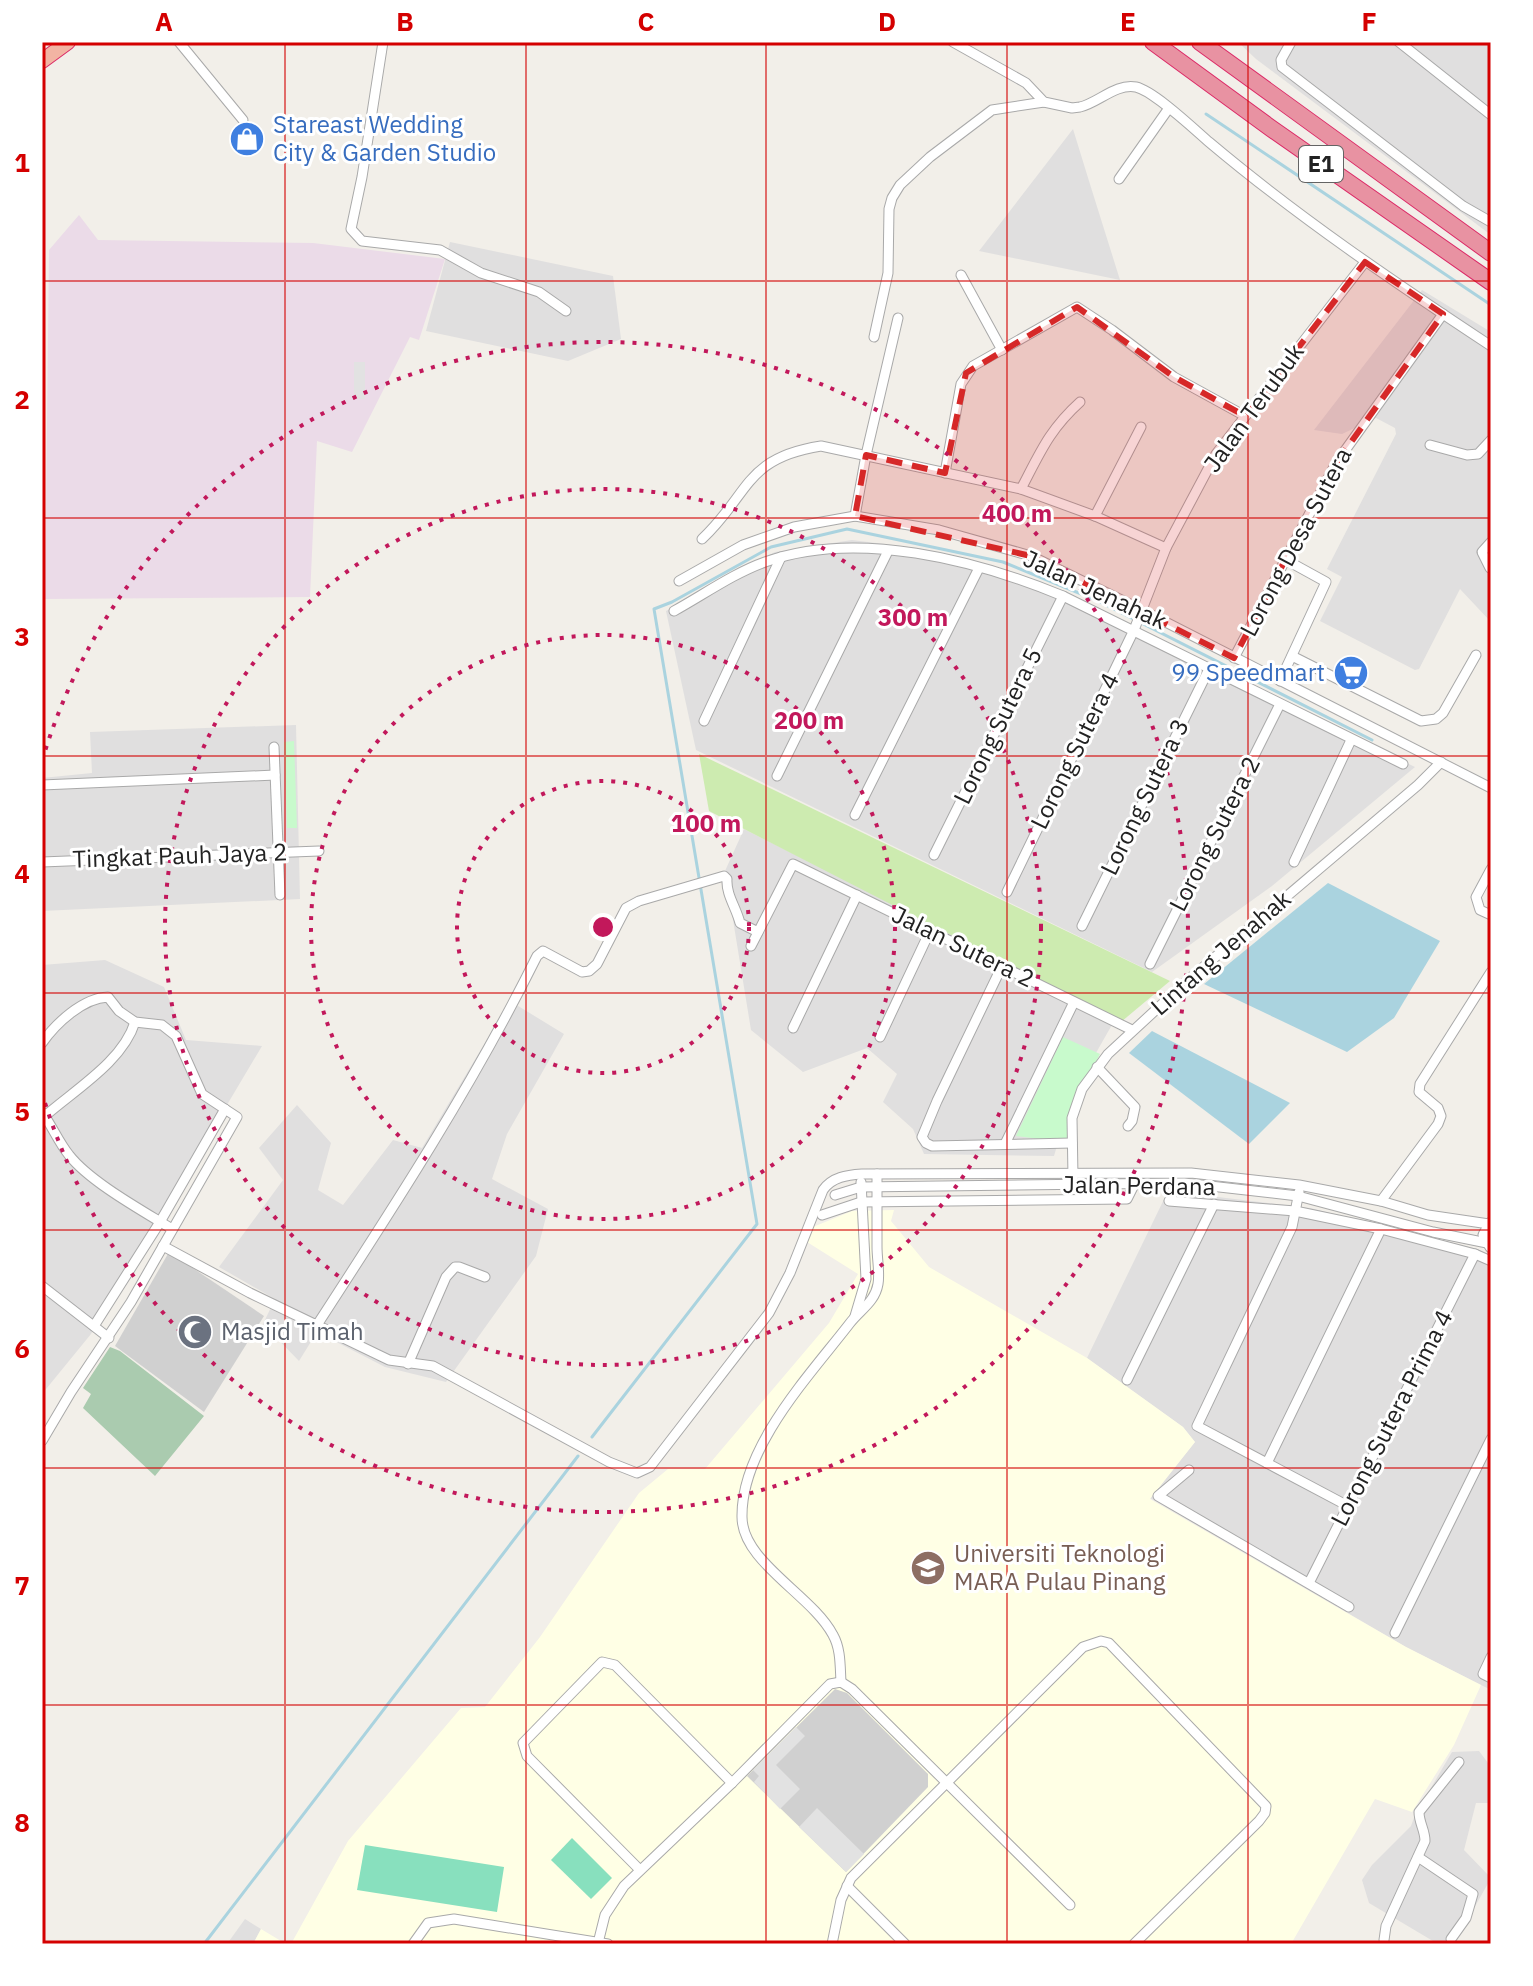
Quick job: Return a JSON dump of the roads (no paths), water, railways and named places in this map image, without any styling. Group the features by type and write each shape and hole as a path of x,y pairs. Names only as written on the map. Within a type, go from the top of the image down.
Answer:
{"highway":[{"path":"42,61 68,42"},
{"name":"E1","path":"1153,42 1491,282"},
{"name":"E1","path":"1200,42 1491,253"}],"street":[{"path":"179,42 243,120"},
{"path":"383,42 351,229 362,241 440,250 465,265 539,292 566,311"},
{"path":"953,42 1026,83 1044,102"},
{"path":"1291,42 1281,60 1282,67 1463,206 1491,222"},
{"path":"1399,42 1491,115"},
{"path":"874,337 888,273 889,209 900,185 930,157 992,110 1044,102 1080,107 1123,88 1138,87 1365,262 1491,346"},
{"path":"1119,179 1169,108"},
{"name":"Jalan Terubuk","path":"1142,610 1166,548 1216,454 1365,262"},
{"path":"961,275 1002,350"},
{"path":"945,473 961,384 973,366 1077,307 1174,377 1245,416"},
{"name":"Lorong Desa Sutera","path":"1234,658 1336,463 1443,314"},
{"path":"855,516 898,318"},
{"path":"1021,489 1049,435 1080,402"},
{"path":"1095,516 1141,427"},
{"path":"1430,445 1467,455 1478,454 1491,440"},
{"path":"702,539 744,486 768,463 800,449 821,446 1021,489 1095,516 1166,548"},
{"name":"Jalan Jenahak","path":"679,581 743,545 794,527 855,516 939,530 1031,556 1491,788"},
{"path":"1490,568 1482,552 1491,542"},
{"path":"674,611 762,563 822,548 934,557 1021,579 1063,596 1403,764"},
{"path":"777,776 888,551"},
{"path":"704,721 781,557"},
{"path":"1280,681 1326,582 1286,560"},
{"path":"855,815 979,568"},
{"name":"Lorong Sutera 5","path":"934,855 1063,596"},
{"name":"Lorong Sutera 4","path":"1007,892 1142,610"},
{"path":"1292,656 1421,721 1436,719 1443,713 1476,655"},
{"name":"Lorong Sutera 3","path":"1082,926 1209,669"},
{"name":"Lorong Sutera 2","path":"1150,964 1280,704"},
{"path":"1294,862 1351,740"},
{"path":"274,747 280,895"},
{"name":"Lintang Jenahak","path":"1073,1184 1072,1118 1082,1089 1097,1067 1132,1030 1441,762"},
{"path":"42,785 275,775"},
{"name":"Tingkat Pauh Jaya 2","path":"42,862 319,851"},
{"name":"Jalan Sutera 2","path":"758,932 793,864 1132,1030"},
{"path":"1491,869 1476,897 1480,910 1491,915"},
{"path":"317,1325 422,1163 512,1007 537,956 543,951 582,972 589,971 597,964 626,908 639,901 724,876 728,896 736,906 740,923 758,932 751,946"},
{"path":"793,1028 857,895"},
{"path":"880,1037 930,931"},
{"path":"1002,966 922,1137 926,1143 945,1146 1072,1143"},
{"path":"1381,1201 1438,1124 1441,1116 1438,1108 1419,1092 1420,1084 1491,972"},
{"path":"42,1043 53,1027 71,1013 108,997 119,1011 135,1022 162,1025 176,1036 202,1094 237,1117 109,1338 71,1392 42,1441"},
{"path":"1005,1144 1074,1002"},
{"path":"135,1022 120,1052 44,1114 68,1155 90,1176 172,1229"},
{"path":"1097,1067 1135,1107 1128,1126"},
{"path":"94,1326 160,1222 225,1109"},
{"name":"Jalan Perdana","path":"408,1364 433,1366 609,1462 629,1471 643,1472 769,1313 785,1283 826,1185 838,1179 862,1174 1191,1173 1299,1185 1381,1201 1428,1215 1490,1224"},
{"path":"855,1316 866,1279 862,1174"},
{"path":"841,1682 833,1634 810,1606 750,1546 743,1532 742,1519 746,1484 769,1433 855,1316 869,1303 878,1284 877,1174"},
{"path":"822,1215 861,1202 1127,1199 1135,1183"},
{"name":"Jalan Perdana","path":"835,1195 861,1187 1184,1183 1298,1196 1489,1245"},
{"path":"1299,1185 1292,1227 1197,1426 1348,1506"},
{"path":"1169,1201 1295,1211 1381,1229 1491,1261"},
{"path":"1127,1380 1214,1204"},
{"path":"1489,1245 1484,1235 1490,1224"},
{"path":"1267,1463 1381,1229"},
{"path":"163,1246 250,1293 389,1360 408,1364 446,1277 453,1269 459,1267 485,1277"},
{"name":"Lorong Sutera Prima 4","path":"1309,1583 1475,1254"},
{"path":"42,1286 109,1338"},
{"path":"1395,1633 1491,1439"},
{"path":"1189,1470 1158,1496 1349,1607"},
{"path":"832,1944 838,1910 851,1878 1083,1647 1101,1641 1109,1643 1266,1806 1259,1821 1134,1944"},
{"path":"1491,1657 1483,1674 1491,1678"},
{"path":"639,1869 523,1749 523,1743 602,1662 615,1665 732,1783"},
{"path":"413,1944 428,1923 454,1919 603,1943 605,1915 639,1869 732,1783 830,1684 841,1682 852,1689 1070,1905"},
{"path":"1384,1943 1386,1926 1418,1857 1425,1834 1419,1812 1459,1762"},
{"path":"1418,1857 1473,1894 1466,1918 1451,1939"},
{"path":"847,1886 905,1944"}],"water":[{"path":"1328,883 1440,941 1394,1018 1347,1052 1204,984"},
{"path":"1152,1031 1290,1103 1249,1144 1129,1053"}],"waterway":[{"path":"1206,114 1491,305"},
{"path":"592,1437 757,1224 654,609 771,547 847,529 1003,562 1096,600 1372,740"},
{"path":"204,1944 578,1456"}],"place":[{"name":"Stareast Wedding City & Garden Studio","path":"247,139"},
{"name":"99 Speedmart","path":"1351,673"},
{"name":"Masjid Timah","path":"195,1332"},
{"name":"Universiti Teknologi MARA Pulau Pinang","path":"928,1568"}]}
